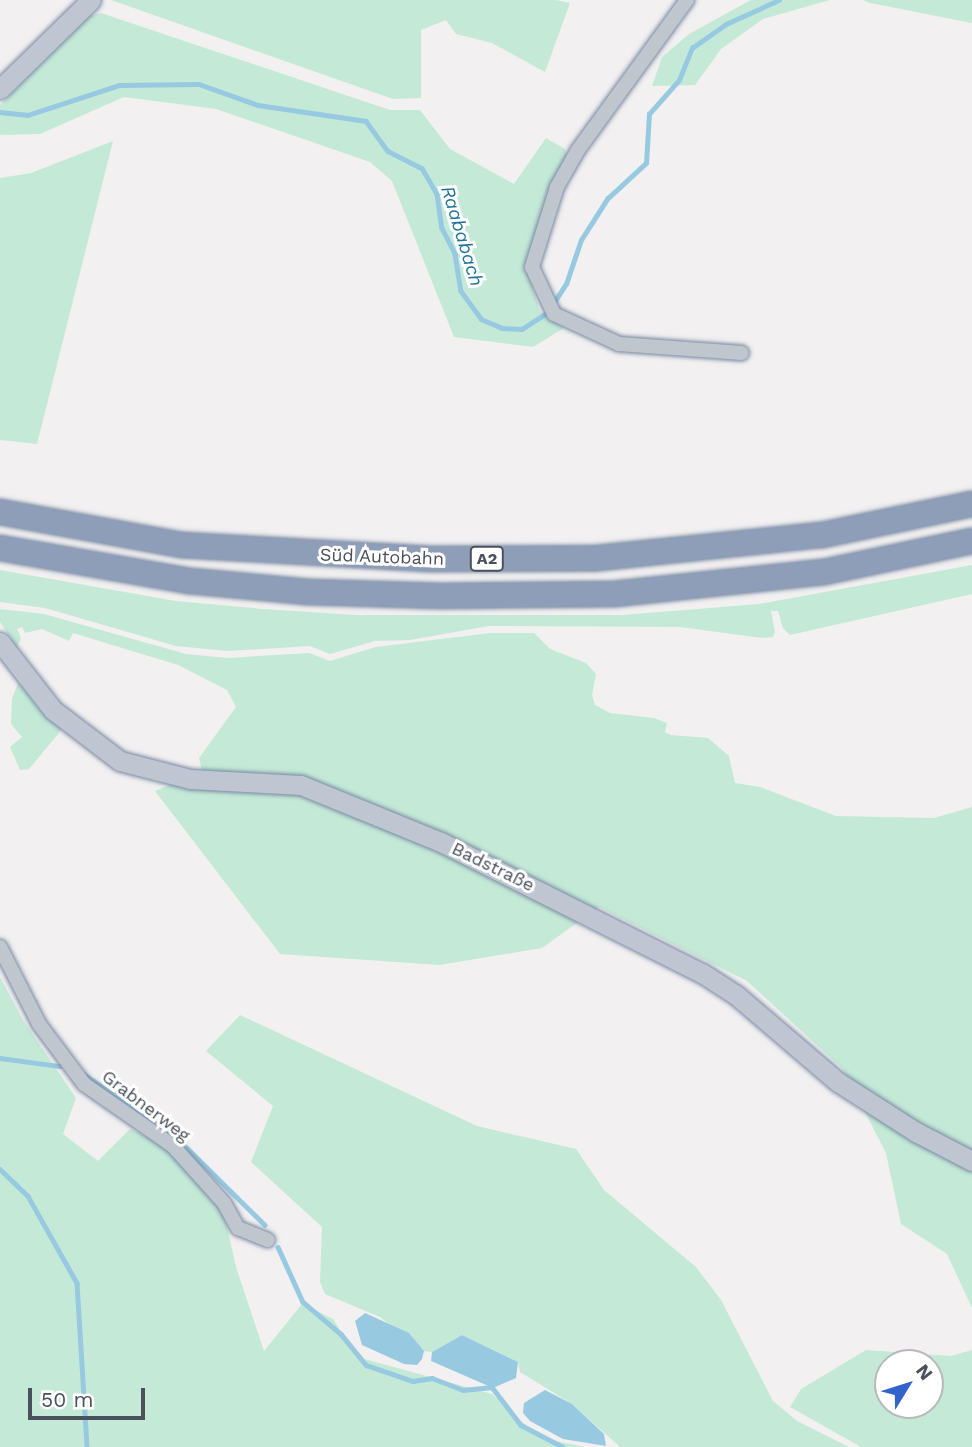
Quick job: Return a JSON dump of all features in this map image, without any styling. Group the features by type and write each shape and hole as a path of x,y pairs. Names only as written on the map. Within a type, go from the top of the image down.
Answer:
{"highway":[{"name":"Süd Autobahn","path":"1,512 181,545 431,559 598,558 822,535 972,504"},
{"name":"Süd Autobahn","path":"10,551 190,580 308,592 587,594 824,572 972,541"}],"street":[{"path":"0,89 91,0"},
{"path":"687,0 578,150 557,187 532,267 550,309 619,344 742,353"},
{"name":"Badstraße","path":"0,642 53,710 120,761 190,779 301,785 441,842 702,973 838,1082 916,1132 972,1161"},
{"name":"Grabnerweg","path":"0,947 39,1024 83,1084 173,1146 224,1203 238,1228 268,1240"}],"green space":[{"path":"111,0 556,0 570,3 545,72 492,43 456,34 446,20 421,30 421,98 393,99"},
{"path":"751,0 830,0 763,19 721,49 695,85 652,86 662,57 689,34"},
{"path":"863,0 972,0 972,23 870,3"},
{"path":"101,13 390,110 420,110 450,149 514,184 546,138 565,149 568,158 530,252 531,284 540,312 564,328 533,347 454,337 392,181 370,162 216,109 124,97 40,134 0,135 0,105 90,16"},
{"path":"113,141 37,444 0,440 0,178 31,173"},
{"path":"972,565 972,594 790,635 783,628 778,611 771,611 775,632 773,637 762,638 680,627 489,626 410,640 375,641 330,654 310,646 228,651 176,646 45,608 0,602 0,570 176,601 263,609 357,615 622,615 759,604"},
{"path":"0,609 44,614 186,654 227,658 309,653 330,661 376,647 490,633 534,633 550,649 586,663 596,674 592,695 595,705 610,713 654,718 667,723 665,732 671,735 708,738 729,756 735,783 760,787 836,816 934,818 972,807 972,1308 947,1254 901,1224 886,1153 843,1069 747,981 599,907 542,948 440,965 280,954 155,791 202,771 199,758 236,707 227,690 178,665 73,633 69,641 42,629 25,633 22,627 17,629 21,638 17,648 0,622"},
{"path":"18,683 63,728 29,769 20,770 10,747 22,737 11,724 12,699"},
{"path":"0,977 23,1020 76,1098 63,1134 98,1161 130,1129 157,1141 221,1200 236,1267 264,1351 302,1304 333,1319 357,1357 492,1394 540,1438 585,1447 0,1447"},
{"path":"240,1015 477,1126 576,1149 604,1190 696,1267 721,1300 773,1401 797,1421 849,1447 620,1447 572,1404 520,1372 518,1362 462,1335 432,1352 424,1351 380,1317 325,1294 320,1282 322,1227 251,1162 273,1106 206,1051"},
{"path":"866,1350 874,1351 874,1419 944,1419 944,1356 972,1350 972,1447 861,1447 790,1407 801,1389"}],"water":[{"path":"365,1313 409,1333 424,1351 417,1365 404,1364 362,1345 355,1321"},
{"path":"462,1335 518,1362 516,1378 493,1388 431,1361 432,1352"},
{"path":"545,1390 572,1404 604,1434 606,1446 563,1439 530,1421 523,1413 524,1403"}],"waterway":[{"name":"Raababach","path":"0,112 28,115 119,85 199,84 258,105 366,121 388,151 422,168 437,194 442,228 455,254 461,291 481,319 502,328 522,329 547,313 566,284 581,240 607,199 646,163 649,114 679,80 692,48 726,24 779,0"},
{"path":"0,1058 59,1066"},
{"path":"84,1074 178,1139 265,1225"},
{"path":"0,1169 28,1196 77,1283 87,1447"},
{"path":"278,1247 303,1302 341,1334 366,1365 413,1381 432,1378 463,1390 492,1387 521,1425 563,1447"}]}
